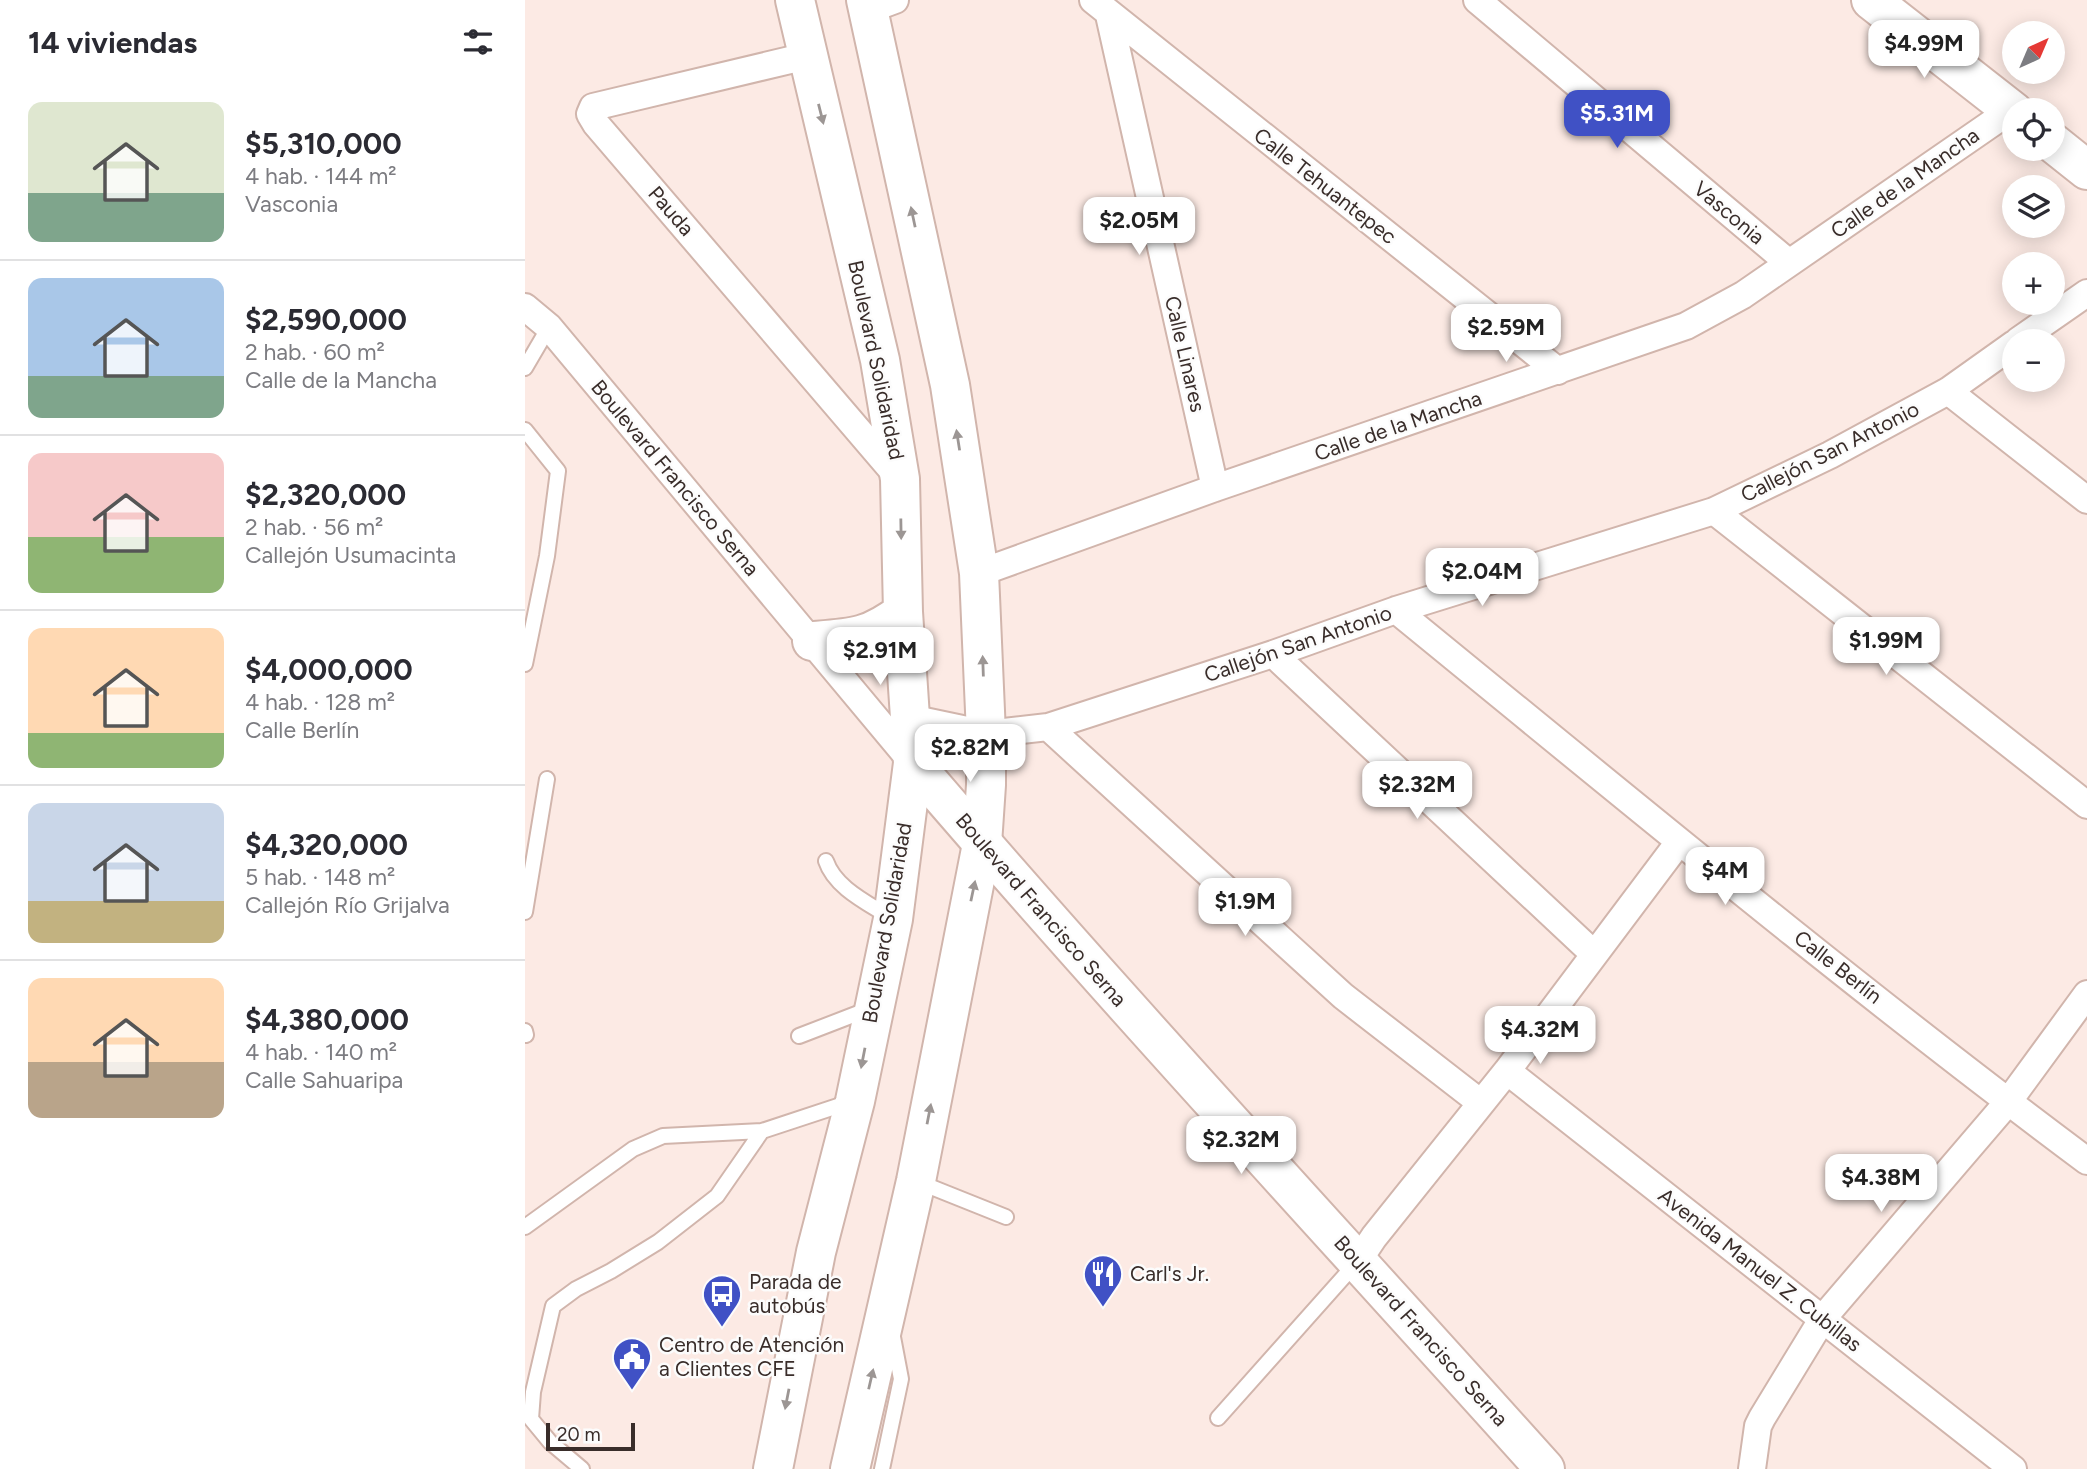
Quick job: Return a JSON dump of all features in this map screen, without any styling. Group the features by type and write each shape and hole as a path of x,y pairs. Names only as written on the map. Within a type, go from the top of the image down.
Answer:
{"main road":[{"name":"Boulevard Solidaridad","path":"773,1469 816,1252 855,1101 893,919 913,763 903,612 900,479 880,360 795,0"},
{"path":"1871,0 2002,102"},
{"path":"850,1469 916,1181 982,844 986,734 979,573 950,385 876,3"},
{"path":"2065,153 2087,170"},
{"path":"812,641 866,635 882,628 903,612"},
{"name":"Boulevard Francisco Serna","path":"913,763 1073,949 1545,1469"}],"street":[{"name":"Vasconia","path":"1477,0 1789,263"},
{"name":"Calle Tehuantepec","path":"1101,7 1558,371"},
{"name":"Calle Linares","path":"1101,7 1215,488"},
{"name":"Pauda","path":"807,56 593,107 590,114 900,479"},
{"name":"Calle de la Mancha","path":"979,573 1215,488 1686,327 1743,295 2002,118"},
{"name":"Callejón San Antonio","path":"2036,329 2087,293"},
{"name":"Boulevard Francisco Serna","path":"525,307 549,327 913,763"},
{"name":"Callejón San Antonio","path":"910,718 986,734 1048,727 1273,654 1396,610 1714,511 1830,455 1948,391 2002,353"},
{"path":"1948,391 2087,500"},
{"path":"1714,511 2087,805"},
{"name":"Calle Berlín","path":"1396,610 1679,842 2008,1102 2087,1161"},
{"path":"1273,654 1594,954"},
{"path":"1048,727 1343,996 1481,1103"},
{"path":"1358,1261 1374,1237 1507,1071 1679,842"},
{"path":"1752,1469 1758,1426 1823,1318 2008,1102 2087,994"},
{"name":"Avenida Manuel Z. Cubillas","path":"1507,1071 2013,1469"}],"lane":[{"path":"525,368 549,327"},
{"path":"525,430 558,471 547,556 525,664"},
{"path":"525,912 547,779"},
{"path":"826,860 829,872 839,883 893,919"},
{"path":"799,1036 874,1007"},
{"path":"525,1227 633,1149 663,1136 762,1131 855,1101"},
{"path":"582,1469 550,1442 531,1419 533,1392 553,1306 576,1289 658,1242 717,1196 762,1131"},
{"path":"916,1181 1006,1217"},
{"path":"1218,1418 1358,1261"},
{"path":"882,1469 901,1379 887,1308"}],"place":[{"name":"Carl's Jr.","path":"1103,1308"},
{"name":"Parada de autobús","path":"722,1328"},
{"name":"Centro de Atención a Clientes CFE","path":"632,1391"}]}
